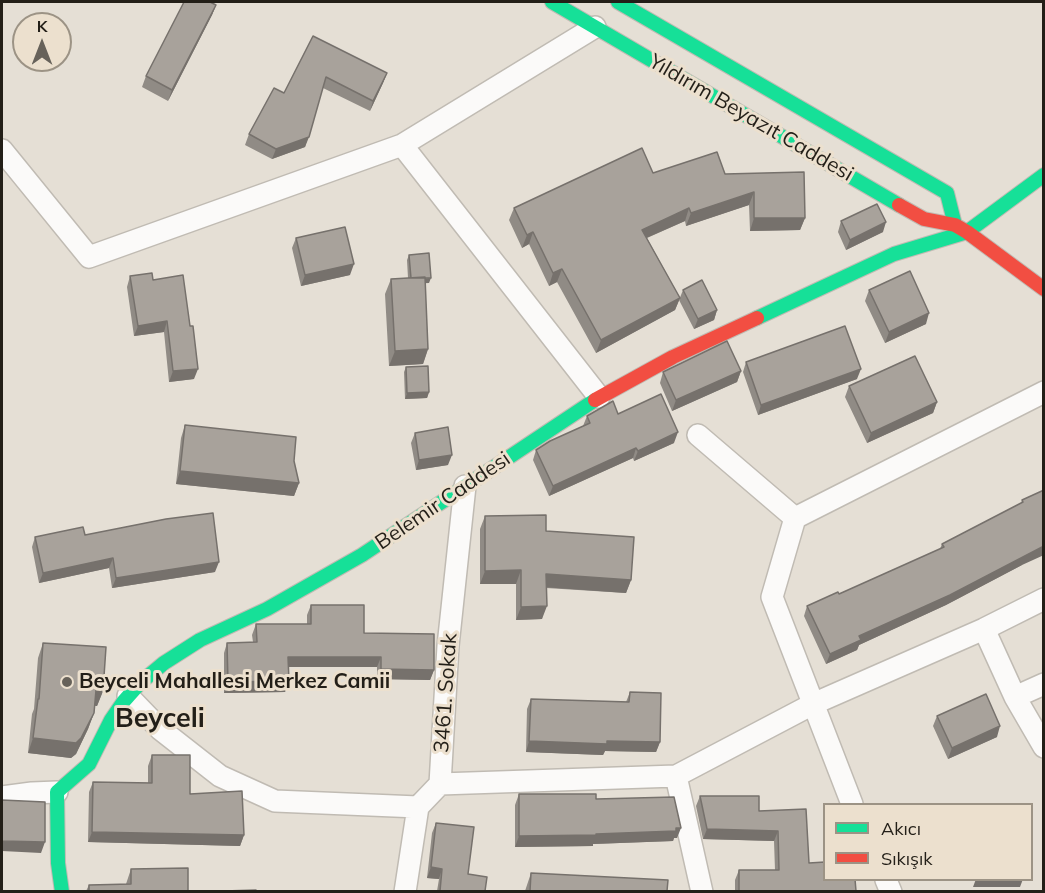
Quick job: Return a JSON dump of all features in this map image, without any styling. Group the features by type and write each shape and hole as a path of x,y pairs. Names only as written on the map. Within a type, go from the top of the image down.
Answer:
{"street":[{"name":"Yıldırım Beyazıt Caddesi","path":"552,2 924,219 955,225 1044,289"},
{"name":"Yıldırım Beyazıt Caddesi","path":"618,2 947,193 955,225"},
{"path":"2,150 89,257 402,145 595,27"},
{"path":"402,145 599,397"},
{"name":"Belemir Caddesi","path":"57,792 89,764 111,720 128,696 164,663 200,640 267,609 362,555 599,397 673,357 894,254 967,232 1044,175"},
{"path":"852,803 772,597 795,518 1044,392"},
{"path":"698,435 795,518"},
{"name":"3461. Sokak","path":"418,807 440,784 448,646 465,486"},
{"path":"440,784 676,776 813,704 984,629 1044,599"},
{"path":"984,629 1015,697 1044,747"},
{"path":"1015,697 1044,684"},
{"path":"128,696 160,729 220,776 275,801 418,807 405,891"},
{"path":"676,776 702,891"},
{"path":"2,797 57,792 58,863 62,891"}],"building":[{"path":"184,2 210,2 216,5 172,90 146,76"},
{"path":"313,36 387,73 373,101 326,77 309,137 276,149 249,134 274,88 284,93"},
{"path":"642,148 653,173 717,152 725,174 804,172 805,218 754,218 754,192 691,213 689,208 642,230 680,298 601,340 562,269 553,273 533,232 527,235 514,208"},
{"path":"877,204 886,222 850,240 841,221"},
{"path":"345,227 354,264 305,275 296,238"},
{"path":"429,253 431,278 411,278 409,255"},
{"path":"910,271 929,313 889,332 869,290"},
{"path":"152,273 153,280 183,275 190,326 193,326 198,369 173,371 167,321 138,326 130,276"},
{"path":"425,277 428,349 395,351 391,279"},
{"path":"702,280 717,310 698,319 683,290"},
{"path":"845,326 861,369 761,405 746,362"},
{"path":"727,341 741,371 676,400 663,372"},
{"path":"915,356 937,402 871,433 849,386"},
{"path":"428,366 429,392 407,393 406,367"},
{"path":"661,394 678,432 638,451 636,448 553,486 536,450 590,423 587,416 613,401 618,414"},
{"path":"185,425 296,437 294,461 299,483 180,471"},
{"path":"448,427 452,455 419,460 415,433"},
{"path":"1044,490 1044,546 950,595 859,636 861,640 830,654 807,606 944,547 942,544"},
{"path":"213,513 219,562 116,578 113,558 43,573 35,537 83,527 85,535 166,519"},
{"path":"546,515 546,531 634,537 631,580 546,574 547,606 521,607 521,570 485,571 485,516"},
{"path":"311,605 364,605 364,633 434,634 434,670 381,669 381,657 288,657 289,681 228,682 227,643 257,642 256,624 311,624"},
{"path":"43,643 106,647 103,691 96,690 94,713 76,743 33,738 39,699"},
{"path":"630,692 661,693 660,742 607,741 607,744 529,741 531,699 629,702"},
{"path":"986,694 1000,726 952,748 937,716"},
{"path":"152,755 190,755 190,794 242,791 244,835 92,832 93,782 152,783"},
{"path":"519,794 596,794 596,799 674,797 681,828 676,828 676,831 596,835 519,836"},
{"path":"700,796 759,796 759,811 806,809 809,863 823,862 823,881 855,881 856,891 739,891 739,870 779,870 778,831 707,829"},
{"path":"2,800 45,802 45,842 2,841"},
{"path":"436,823 474,827 468,874 487,877 485,891 440,891 442,869 431,867"},
{"path":"188,868 188,891 89,891 89,885 131,884 131,869"},
{"path":"531,873 668,880 667,891 530,891"}],"traffic: fast":[{"path":"552,2 899,205"},
{"path":"618,2 947,193 955,225"},
{"path":"757,318 894,254 967,232 1044,175"},
{"path":"62,892 58,863 57,792 89,764 111,720 140,683 164,663 200,640 267,609 362,555 595,400"}],"traffic: jam":[{"path":"899,205 924,219 955,225 1044,289"},
{"path":"595,400 673,357 757,318"}],"place":[{"name":"Beyceli Mahallesi Merkez Camii","path":"67,682"}],"district":[{"name":"Beyceli","path":"160,719"}]}
